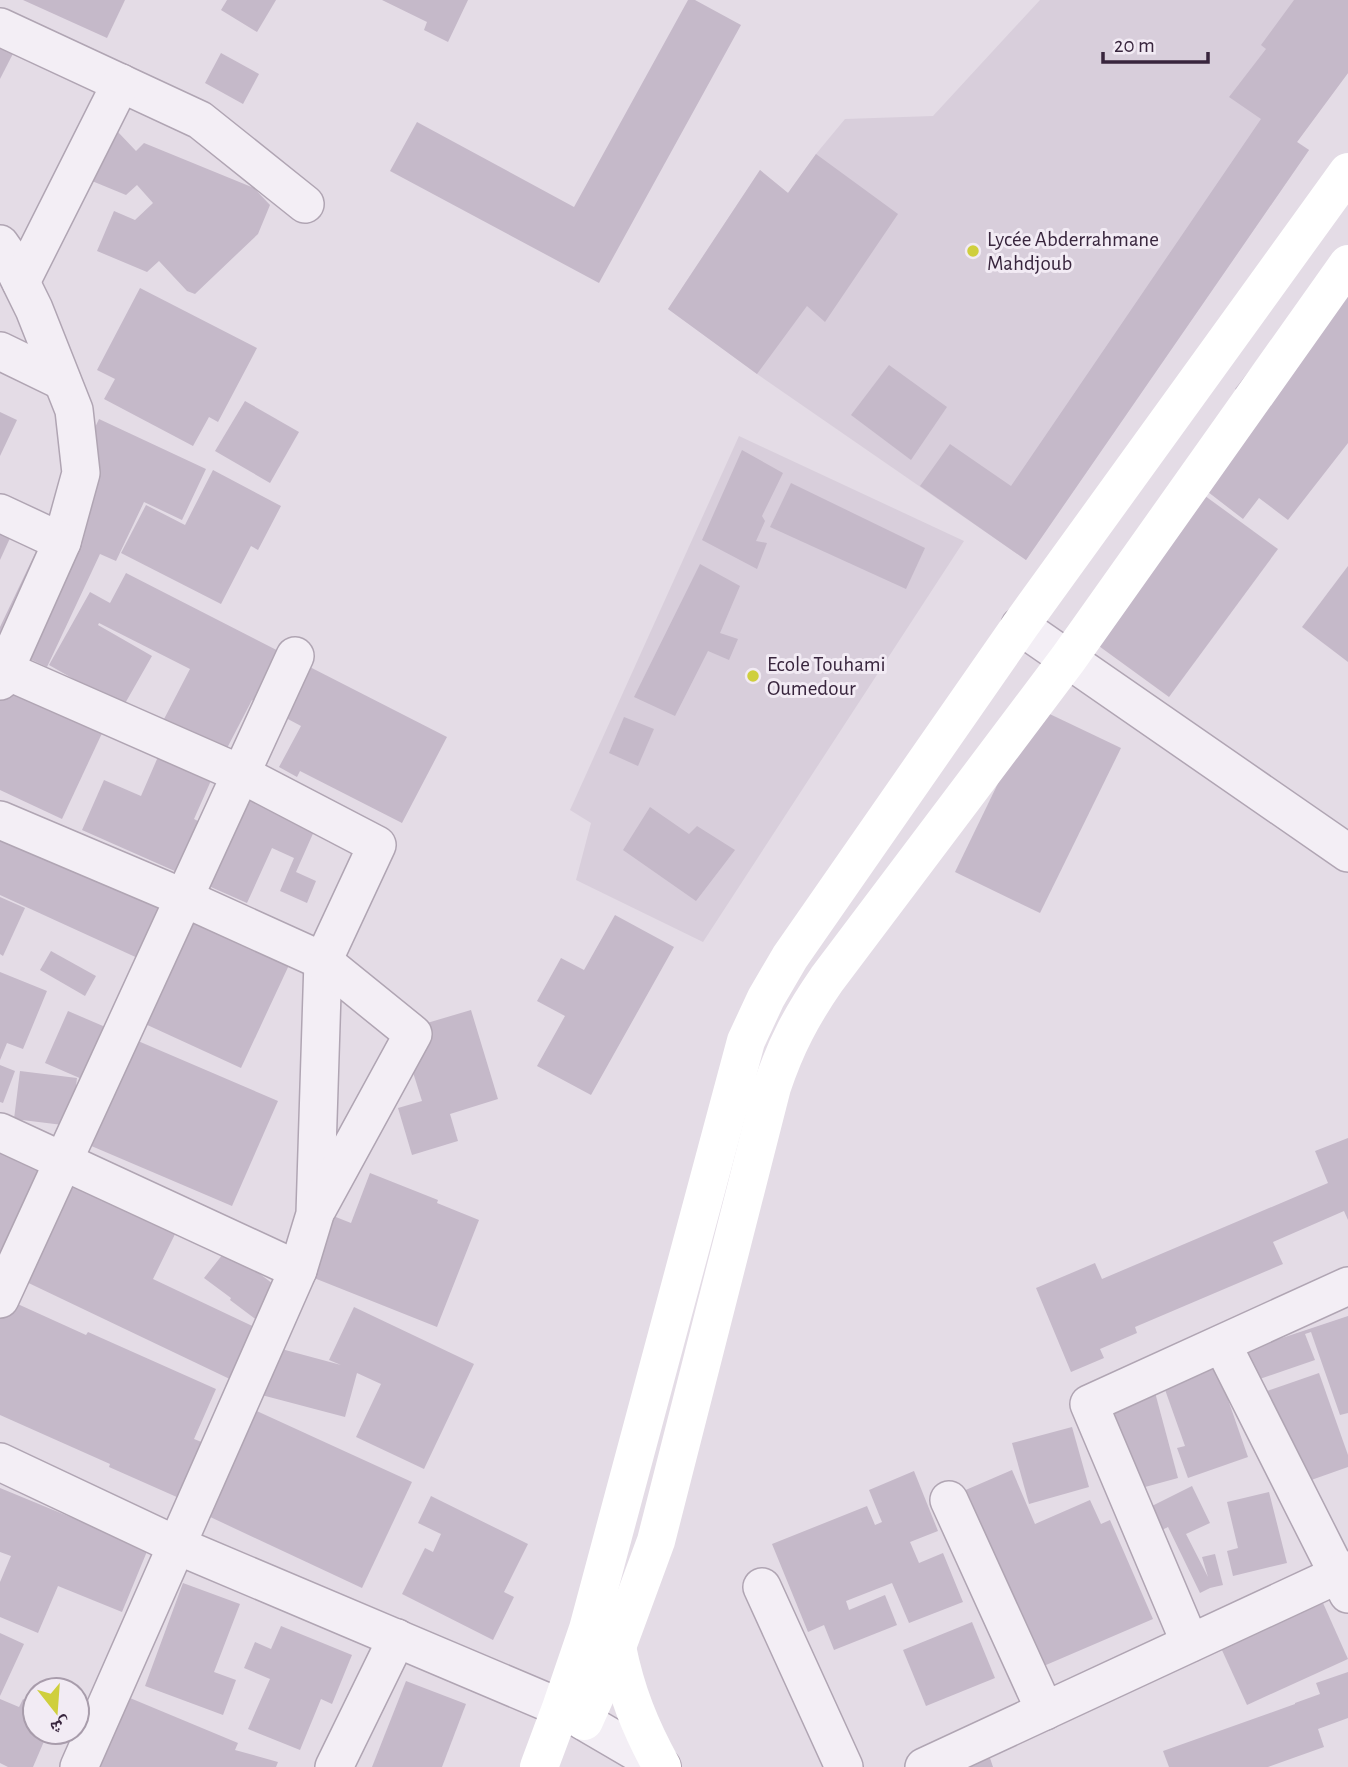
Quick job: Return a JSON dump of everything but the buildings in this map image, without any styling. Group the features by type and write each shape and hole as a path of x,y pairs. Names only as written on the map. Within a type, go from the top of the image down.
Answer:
{"street":[{"path":"0,27 200,120 305,204"},
{"path":"21,282 121,83"},
{"path":"572,1715 588,1629 746,1041 766,998 790,957 1020,626 1348,173"},
{"path":"0,244 34,309 74,410 81,473 62,542 2,673 241,774 377,845 323,961 315,1214"},
{"path":"539,1767 617,1647 656,1541 772,1087 797,1024 827,979 1068,659 1348,264"},
{"path":"0,351 62,381"},
{"path":"0,513 62,542"},
{"path":"1020,626 1348,853"},
{"path":"0,1299 295,656"},
{"path":"0,820 184,898 323,961 414,1034 315,1214 298,1270 79,1767"},
{"path":"0,1132 298,1270"},
{"path":"1190,1643 1089,1404 1348,1286"},
{"path":"924,1767 1190,1643 1345,1579 1222,1343"},
{"path":"0,1462 176,1545 572,1715 662,1767"},
{"path":"949,1500 1045,1711"},
{"path":"762,1587 844,1767"},
{"path":"334,1767 397,1639"},
{"path":"617,1647 633,1709 662,1767"}],"shaded area":[{"name":"Lycée Abderrahmane Mahdjoub","path":"1040,0 1348,0 1348,73 1297,142 1309,150 1026,560 757,374 668,309 760,170 788,193 845,119 933,116"},
{"name":"Ecole Touhami Oumedour","path":"739,436 964,541 703,942 576,880 591,823 570,810"}],"place":[{"name":"Lycée Abderrahmane Mahdjoub","path":"973,251"},
{"name":"Ecole Touhami Oumedour","path":"753,676"}]}
